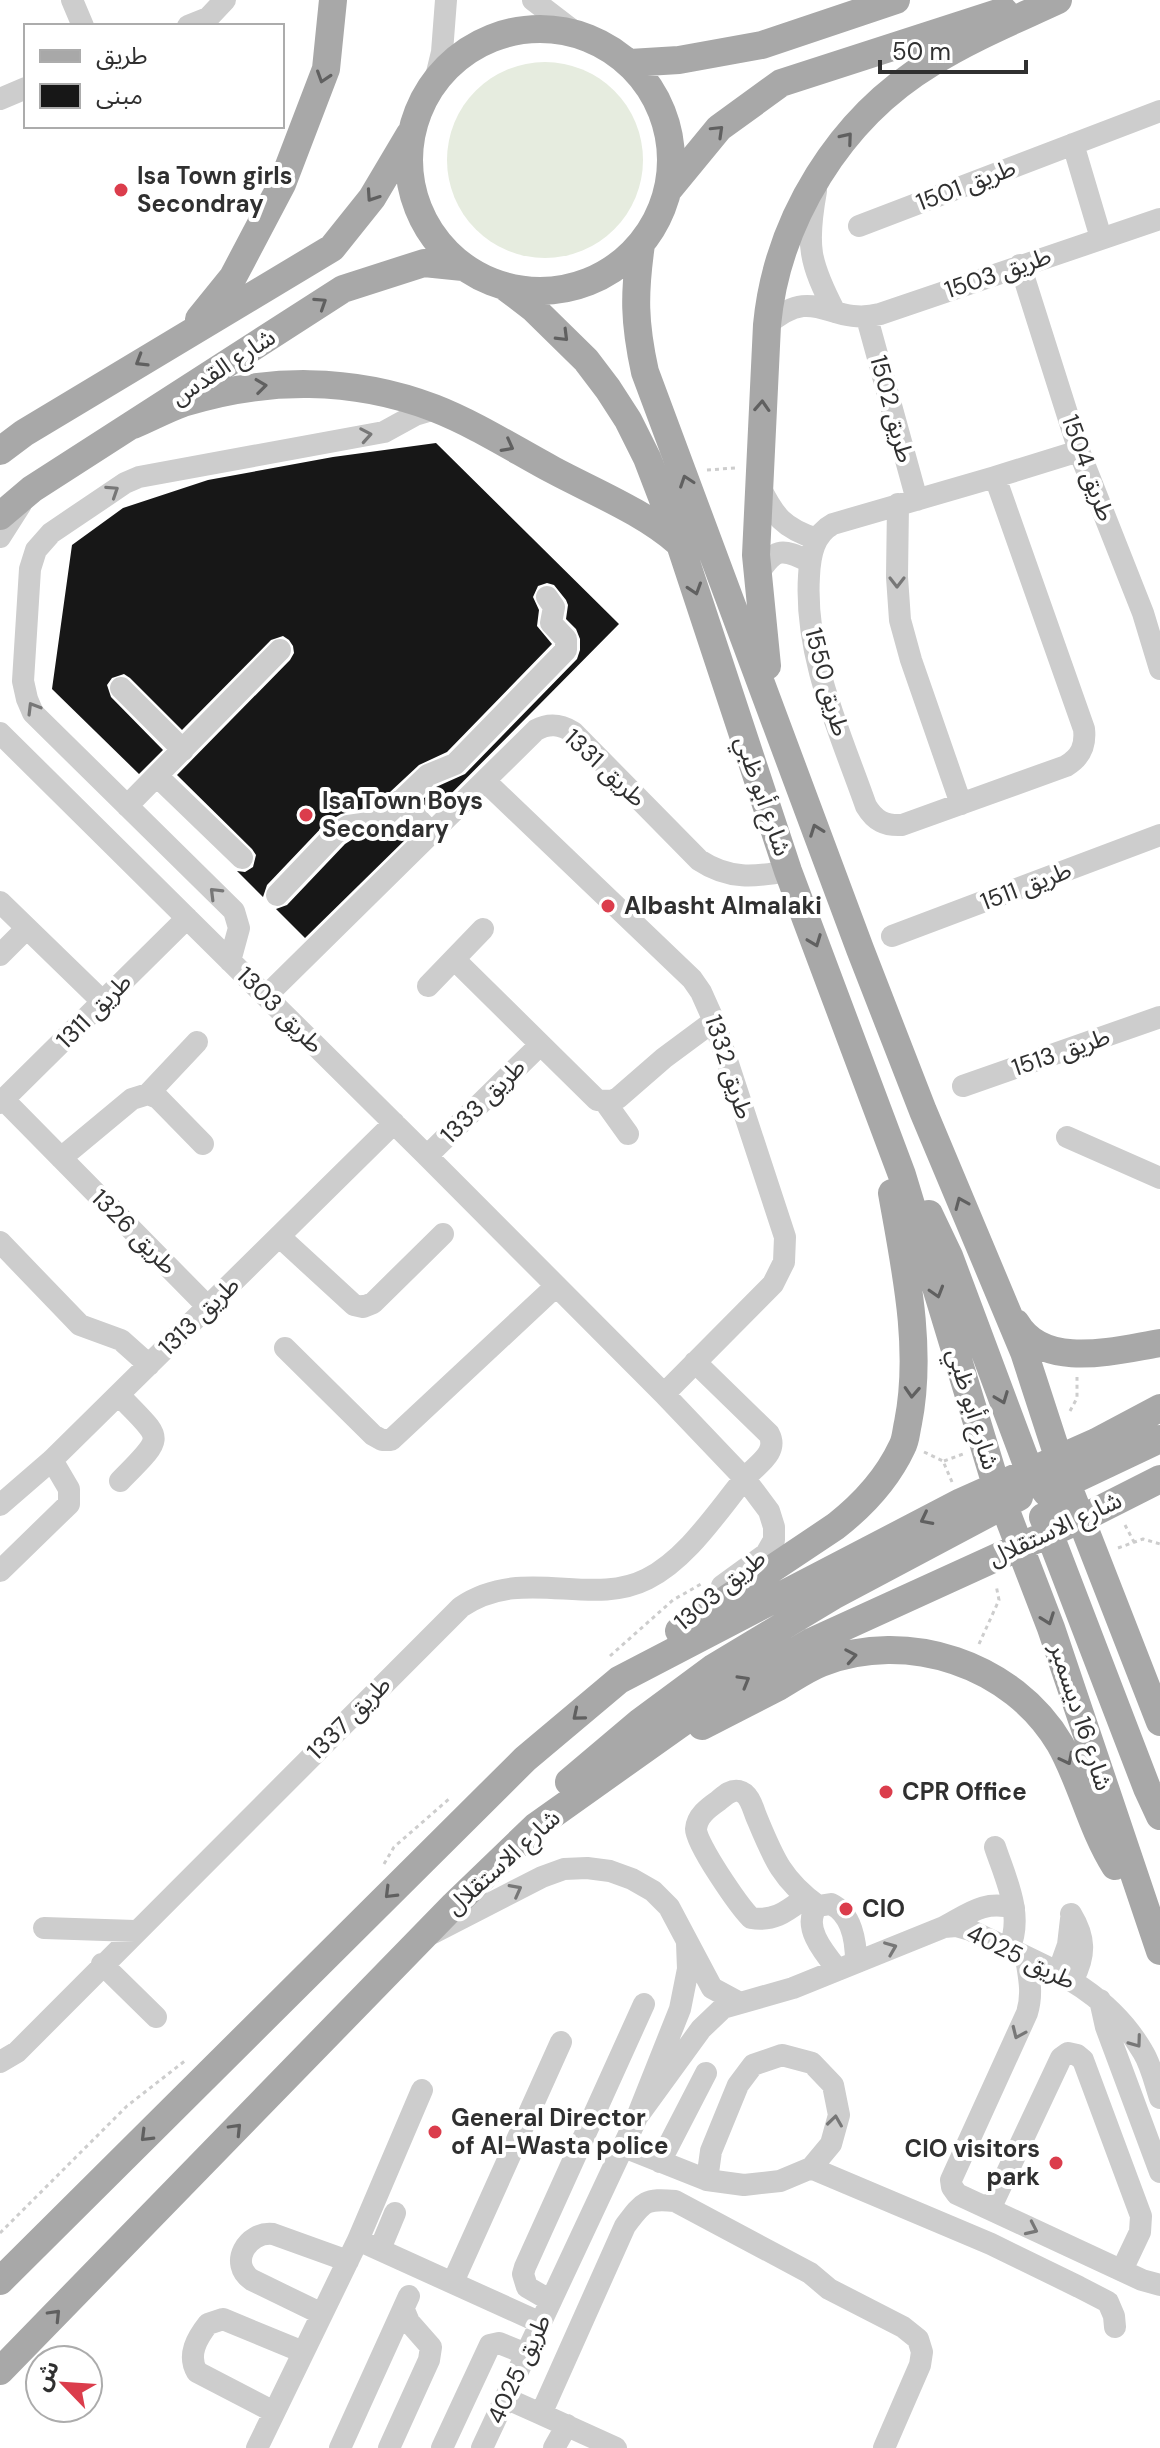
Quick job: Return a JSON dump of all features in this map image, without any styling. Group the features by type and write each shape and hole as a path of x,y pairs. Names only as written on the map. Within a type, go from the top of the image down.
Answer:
{"main road":[{"path":"188,333 233,277 282,184 326,69 333,0"},
{"path":"630,63 679,60 762,45 896,0"},
{"path":"668,190 719,128 781,83 970,20 1042,0"},
{"path":"771,707 756,577 767,325 770,294 797,215 818,175 840,145 869,112 898,86 929,63 963,44 1058,0"},
{"path":"537,28 576,33 605,45 630,63 652,90 666,122 671,156 668,190 657,218 641,244 619,265 593,280 564,289 534,291 504,286 463,267 441,246 424,220 413,191 409,161 413,130 435,81 464,54 498,36 537,28"},
{"name":"شارع القدس","path":"8,443 332,248 372,198 413,130"},
{"name":"شارع أبو ظبي","path":"641,244 635,308 645,372 894,1037 1024,1352 1043,1482"},
{"name":"شارع القدس","path":"0,516 32,489 343,289 424,263 463,267"},
{"name":"شارع أبو ظبي","path":"504,286 561,333 586,360 628,420 647,458 680,544 788,871 902,1175 1000,1496"},
{"path":"133,425 181,404 231,390 282,384 334,384 386,393 435,409 647,520 680,544"},
{"path":"0,2281 525,1759 619,1680 639,1658 836,1526 858,1509 878,1486 904,1444 913,1400 913,1363 910,1309 899,1232 873,1094"},
{"path":"902,1175 924,1203 949,1256 1043,1482 1049,1533 1160,1816"},
{"path":"1004,1302 1022,1333 1032,1343 1056,1351 1102,1352 1160,1343"},
{"path":"1020,1546 1023,1530 1043,1482 1096,1442 1160,1408"},
{"path":"619,1680 870,1548 1000,1496 1160,1439"},
{"name":"شارع الاستقلال","path":"0,2371 477,1881 535,1827 718,1697 811,1642 1081,1519 1160,1479"},
{"path":"1043,1482 1081,1519 1160,1722"},
{"path":"535,1827 564,1787 640,1722 713,1668 1000,1496"},
{"name":"شارع 16 ديسمبر","path":"1000,1496 1051,1628 1160,1951"},
{"path":"606,1776 819,1664 844,1656 922,1651 969,1666 999,1681 1027,1702 1059,1742 1106,1852 1149,1923"}],"street":[{"path":"72,0 82,24"},
{"path":"193,24 208,18 225,0"},
{"path":"435,81 442,52 446,0"},
{"path":"533,0 576,33"},
{"path":"0,99 24,89"},
{"name":"طريق 1501","path":"859,226 1160,111"},
{"path":"1073,144 1101,238"},
{"path":"818,175 809,248 818,280 835,312"},
{"name":"طريق 1503","path":"767,325 781,312 800,305 867,318 1160,219"},
{"name":"طريق 1504","path":"1020,265 1079,451 1151,609 1160,669"},
{"name":"طريق 1502","path":"867,318 908,502"},
{"path":"230,961 239,928 234,911 33,713 23,681 32,559 42,540 51,533 125,483 139,477 384,432 415,415 435,409"},
{"path":"759,485 769,506 783,523 817,539 833,524 1079,451"},
{"name":"طريق 1550","path":"817,539 810,562 809,621 820,674 866,806 880,822 902,825 1066,766 1083,751 1086,740 995,477"},
{"path":"0,537 32,489"},
{"path":"908,502 897,577 900,620 961,804"},
{"path":"756,577 777,552 791,553 810,562"},
{"path":"277,895 336,833 348,826 376,821 428,775 455,764 566,650 566,639 551,623 554,607 547,597"},
{"path":"127,806 280,650"},
{"path":"121,688 183,750"},
{"name":"طريق 1331","path":"266,996 543,726 559,725 573,732 710,868 747,877 788,871"},
{"name":"طريق 1303","path":"1,735 664,1394 745,1479 769,1511 775,1532 771,1547 760,1559 701,1601 662,1642"},
{"path":"29,763 65,744"},
{"path":"157,776 242,858"},
{"name":"طريق 1332","path":"485,781 692,979 714,1021 785,1237 784,1262 773,1284 664,1394"},
{"path":"401,800 431,833"},
{"name":"طريق 1511","path":"892,936 1160,835"},
{"path":"0,902 103,1002"},
{"name":"طريق 1311","path":"2,1102 187,918"},
{"path":"0,955 27,928"},
{"path":"428,986 483,929"},
{"name":"طريق 1333","path":"454,959 591,1097 605,1102 628,1134"},
{"name":"طريق 1513","path":"963,1086 1160,1017"},
{"path":"605,1102 618,1098 664,1058 714,1021"},
{"path":"61,1158 132,1099 148,1094 197,1042"},
{"name":"طريق 1333","path":"427,1156 540,1045"},
{"path":"148,1094 158,1098 203,1144"},
{"name":"طريق 1326","path":"2,1102 208,1307"},
{"name":"طريق 1313","path":"0,1505 52,1460 394,1123"},
{"path":"1067,1137 1160,1178"},
{"path":"280,1237 354,1305 363,1307 373,1303 443,1234"},
{"path":"0,1242 80,1325 125,1343 149,1365"},
{"path":"285,1348 373,1435 382,1440 391,1440 555,1287"},
{"name":"طريق 1337","path":"0,2062 17,2052 461,1607 483,1594 507,1588 609,1589 633,1585 666,1567 693,1540 769,1454 772,1439 695,1362"},
{"path":"119,1395 155,1436 152,1449 120,1481"},
{"path":"0,1571 69,1504 69,1489 52,1460"},
{"path":"812,1902 766,1920 751,1918 730,1893 696,1833 697,1821 706,1809 730,1791 744,1793 776,1863 812,1902 811,1925 825,1952 847,1966 854,1938 842,1912 831,1904 812,1902"},
{"path":"995,1847 1008,1906 1009,1950 1031,1984 1030,2001 951,2180 952,2187 957,2194 1160,2285"},
{"name":"طريق 4025","path":"421,1939 542,1877 564,1869 610,1871 653,1891 669,1907 712,1988 738,2002"},
{"path":"944,1927 982,1906 1008,1906"},
{"name":"طريق 4025","path":"637,2117 711,2017 723,2008 793,1988 944,1927 956,1926 1066,1976 1099,1999 1123,2024 1144,2053 1160,2098"},
{"path":"44,1928 135,1931"},
{"name":"طريق 4025","path":"482,2448 637,2117 680,2009 688,1969 687,1943"},
{"path":"102,1964 156,2017"},
{"path":"1099,1999 1106,2027 1160,2172"},
{"path":"551,2301 527,2287 523,2274 525,2267 644,2004"},
{"path":"453,2282 561,2042"},
{"path":"990,2209 1061,2058 1068,2053 1077,2055 1083,2060 1141,2216 1140,2232 1122,2270"},
{"path":"624,2147 707,2180 744,2185 780,2181 811,2168 831,2144 839,2115 833,2085 812,2063 782,2055 753,2065 738,2085 711,2151 707,2180"},
{"path":"660,2162 706,2073"},
{"path":"257,2448 358,2240 422,2090"},
{"path":"811,2168 991,2244 1108,2302 1115,2327"},
{"path":"541,2414 625,2226 639,2208 653,2199 675,2201 810,2273 829,2289 903,2327 918,2339 922,2352 920,2365 884,2448"},
{"path":"380,2249 395,2213"},
{"path":"322,2314 245,2275 241,2259 247,2245 253,2237 263,2233 273,2234 348,2261"},
{"path":"358,2240 541,2323"},
{"path":"340,2448 406,2303 409,2322 431,2347 429,2360 389,2448"},
{"path":"274,2412 197,2372 193,2365 194,2349 208,2324 223,2319 303,2352"},
{"path":"442,2448 490,2345 499,2343 526,2354"},
{"path":"505,2398 616,2448"},
{"path":"554,2448 574,2428"},
{"path":"574,2428 597,2448"}],"shaded area":[{"path":"545,62 564,63 583,69 615,90 636,122 642,141 642,179 636,198 615,230 583,251 564,257 545,258 526,257 507,251 475,230 454,198 448,179 447,160 448,141 454,122 475,90 507,69 526,63"}],"building":[{"name":"Isa Town Boys Secondary","path":"436,443 619,624 432,813 421,801 436,787 465,774 577,659 580,639 576,629 566,619 566,600 554,585 547,583 538,586 533,597 539,610 537,626 552,644 447,752 419,765 375,806 341,814 326,823 267,885 263,897 237,871 245,872 253,867 256,855 252,849 177,775 290,660 294,653 293,646 283,636 271,640 182,730 130,678 124,674 112,678 107,685 111,697 163,750 139,774 52,689 72,545 123,508 208,480 333,457"},
{"path":"401,820 412,833 305,938 276,909 287,905 345,844 353,839 388,831"}],"place":[{"name":"Isa Town girls Secondray","path":"121,190"},
{"name":"Isa Town Boys Secondary","path":"306,815"},
{"name":"Albasht Almalaki","path":"608,906"},
{"name":"CPR Office","path":"886,1792"},
{"name":"CIO","path":"846,1909"},
{"name":"General Director of Al-Wasta police","path":"435,2132"},
{"name":"CIO visitors park","path":"1056,2163"}]}
